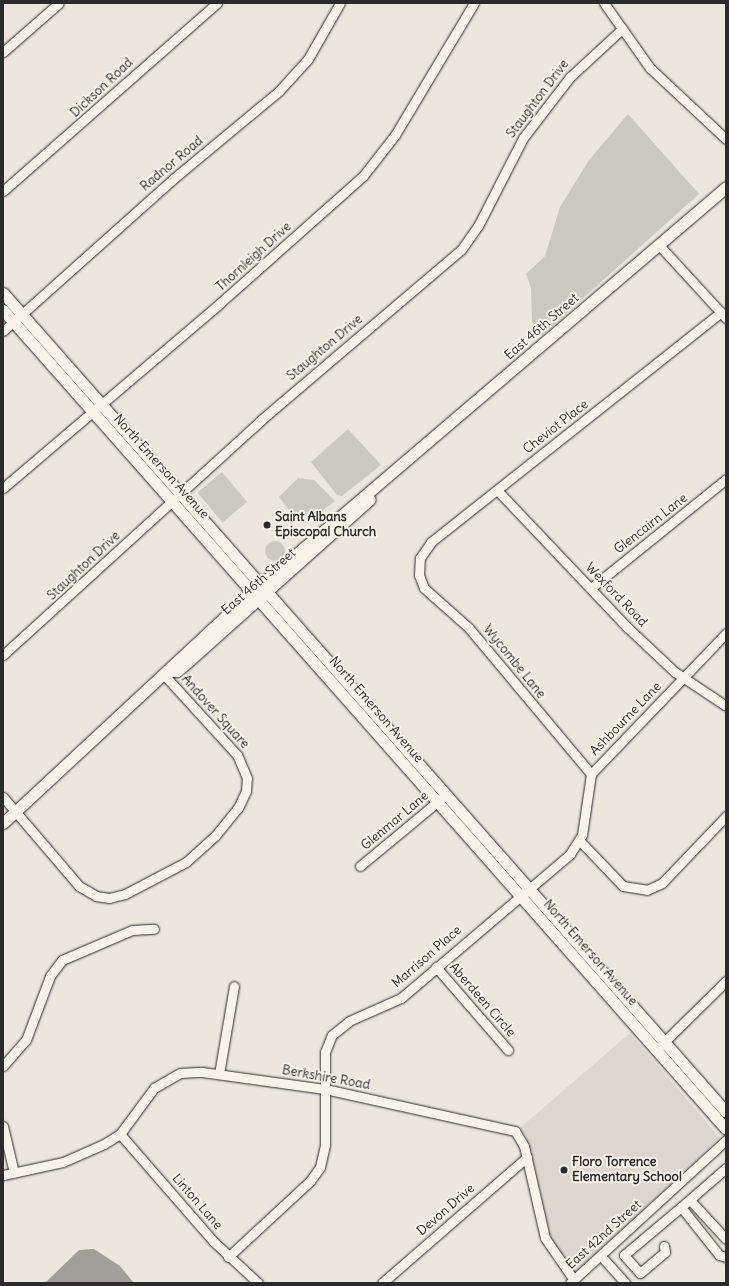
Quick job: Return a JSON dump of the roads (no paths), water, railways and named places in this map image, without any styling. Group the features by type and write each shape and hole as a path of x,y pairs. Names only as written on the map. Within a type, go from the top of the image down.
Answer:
{"main road":[{"name":"East 46th Street","path":"3,822 168,674 177,671 370,490 377,488 726,187"},
{"name":"North Emerson Avenue","path":"3,293 18,318 261,592 447,794 524,891"},
{"name":"North Emerson Avenue","path":"3,310 18,318"},
{"name":"North Emerson Avenue","path":"261,592 438,802 524,891 661,1046 726,1112"},
{"name":"North Emerson Avenue","path":"661,1046 726,1129"}],"street":[{"path":"3,52 59,3"},
{"name":"Dickson Road","path":"3,191 217,3"},
{"name":"Radnor Road","path":"3,331 173,179 279,91 308,59 340,3"},
{"name":"Thornleigh Drive","path":"3,488 220,304 368,170 395,135 474,3"},
{"path":"604,3 650,68 726,139"},
{"name":"Staughton Drive","path":"3,655 84,585 176,496 460,250 478,226 523,138 570,76 622,29"},
{"path":"659,245 724,315"},
{"name":"Cheviot Place","path":"418,569 421,555 429,544 724,315"},
{"name":"Glencairn Lane","path":"591,588 726,479"},
{"name":"Wexford Road","path":"497,490 591,588 626,627 684,678 726,706"},
{"name":"Wycombe Lane","path":"418,569 426,590 474,633 591,774"},
{"name":"Ashbourne Lane","path":"580,841 591,774 726,633"},
{"name":"Andover Square","path":"3,797 80,886 101,898 117,897 158,879 207,844 242,801 247,786 245,770 237,756 168,674"},
{"name":"Glenmar Lane","path":"360,866 447,794"},
{"path":"580,841 623,886 647,890 662,883 726,816"},
{"name":"Marrison Place","path":"228,1257 318,1172 325,1150 325,1052 338,1029 394,1003 524,891 570,854 580,841"},
{"path":"3,1066 26,1040 50,976 62,960 132,930 154,929"},
{"name":"Aberdeen Circle","path":"436,967 508,1050"},
{"path":"661,1046 726,982"},
{"path":"219,1074 234,986"},
{"name":"Berkshire Road","path":"3,1175 73,1159 120,1134 148,1095 167,1078 186,1072 219,1074 325,1089 505,1126 519,1136 527,1157 543,1233 572,1281"},
{"path":"3,1126 14,1173"},
{"name":"Linton Lane","path":"120,1134 228,1257 258,1283"},
{"name":"East 42nd Street","path":"572,1281 726,1140"},
{"name":"Devon Drive","path":"382,1283 527,1157"},
{"path":"664,1246 665,1252 640,1273 624,1255 726,1168"},
{"path":"672,1190 726,1238"},
{"path":"685,1203 719,1255 726,1257"},
{"path":"601,1256 625,1283"}],"place":[{"name":"Saint Albans Episcopal Church","path":"267,525"},
{"name":"Floro Torrence Elementary School","path":"564,1170"}]}
